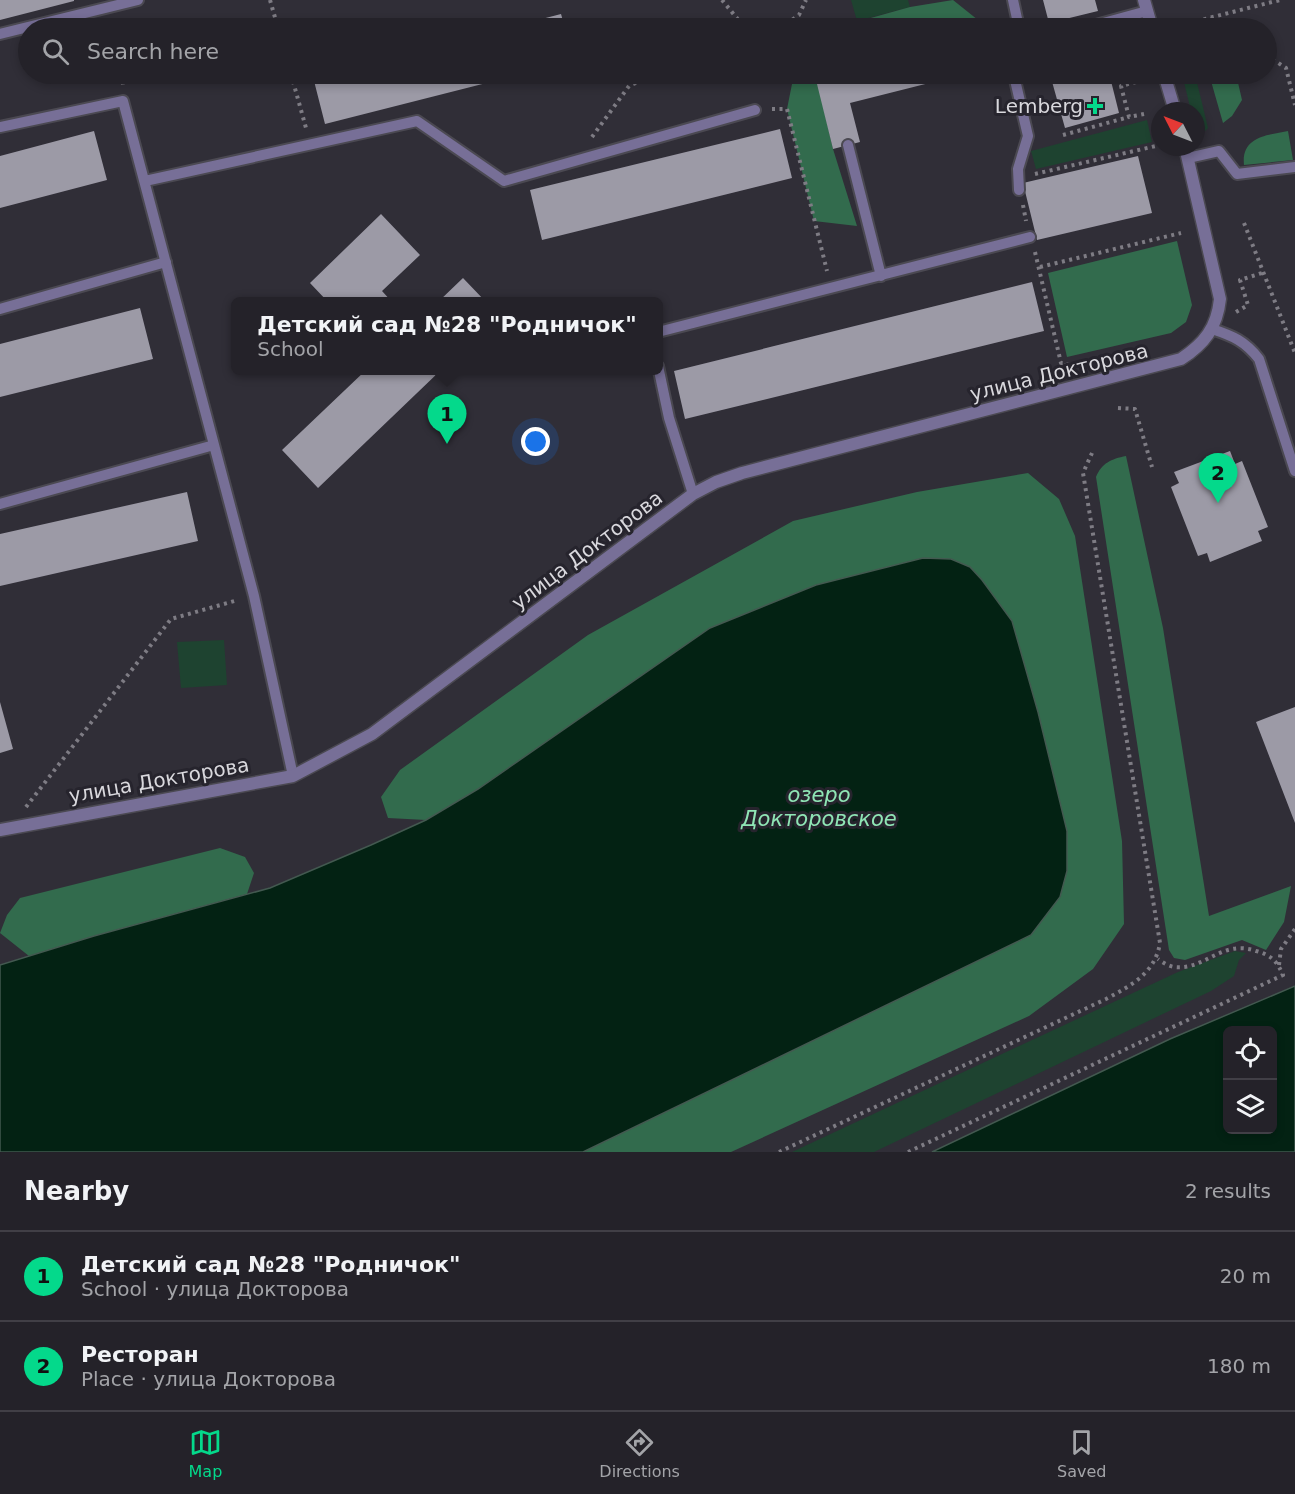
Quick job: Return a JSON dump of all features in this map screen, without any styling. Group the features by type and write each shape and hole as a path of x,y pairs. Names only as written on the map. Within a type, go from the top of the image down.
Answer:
{"street":[{"path":"1167,84 1172,102"},
{"path":"1187,156 1219,291 1219,311 1212,329"},
{"name":"улица Докторова","path":"5,828 293,776 372,734 693,494 716,482 742,473 1181,360 1196,350 1212,329"}],"lane":[{"path":"65,18 138,0"},
{"path":"1013,0 1017,18"},
{"path":"1112,18 1146,5"},
{"path":"0,34 18,30"},
{"path":"1016,84 1028,136 1018,169 1019,184"},
{"path":"0,127 123,101 254,596 293,776"},
{"path":"145,181 417,121 504,181 755,110"},
{"path":"848,145 881,276"},
{"path":"1205,151 1219,151 1238,174 1295,167"},
{"path":"663,331 1030,237"},
{"path":"0,309 166,262"},
{"path":"1212,329 1240,339 1259,359 1295,471"},
{"path":"660,375 669,418 693,494"},
{"path":"0,504 214,445"}],"path":[{"path":"270,0 275,18"},
{"path":"722,0 737,18"},
{"path":"795,18 799,15 806,0"},
{"path":"1209,18 1280,0"},
{"path":"1277,62 1286,68 1295,105"},
{"path":"294,84 311,145"},
{"path":"576,160 629,86 633,84"},
{"path":"1128,84 1121,86 1129,117"},
{"path":"755,110 787,109 831,289"},
{"path":"1063,135 1144,114"},
{"path":"1072,388 1066,362 1061,363 1019,184 1151,147"},
{"path":"1244,223 1295,352"},
{"path":"1040,267 1181,233"},
{"path":"1248,305 1240,280 1265,272"},
{"path":"1118,408 1135,408 1152,468"},
{"path":"779,1152 1106,999 1146,974 1158,959 1160,943 1083,473 1092,453"},
{"path":"5,828 171,619 254,596"},
{"path":"1279,965 1281,949 1295,929"},
{"path":"909,1152 1283,975 1279,965 1270,955 1242,946 1224,950 1200,962 1174,967 1158,959"}],"shaded area":[{"path":"851,0 908,0 910,7 868,18 856,18"},
{"path":"953,0 976,18 871,18 910,7"},
{"path":"792,84 818,84 833,149 857,226 814,221 787,109"},
{"path":"1184,84 1197,84 1202,102 1189,102"},
{"path":"1212,84 1238,84 1242,100 1232,116 1223,123"},
{"path":"1205,116 1208,128 1205,131"},
{"path":"1147,120 1151,138 1151,142 1036,169 1031,151"},
{"path":"1288,131 1293,160 1244,165 1244,156 1251,143 1264,136"},
{"path":"1177,241 1192,305 1186,322 1171,333 1067,357 1048,273"},
{"path":"1126,456 1163,628 1209,916 1291,886 1284,922 1266,950 1242,940 1185,960 1174,958 1169,950 1096,477 1108,462"},
{"path":"1028,473 1059,499 1075,536 1122,841 1124,924 1093,969 1029,1016 731,1152 583,1152 1031,935 1060,897 992,595 970,567 951,559 816,585 710,628 478,789 426,820 388,818 381,797 400,770 588,635 793,521 917,492"},
{"path":"224,640 227,685 181,688 177,642"},
{"path":"220,848 245,857 254,873 247,894 29,956 0,933 7,915 20,898"},
{"path":"1235,951 1246,953 1239,960 1234,976 1211,991 874,1152 792,1152 1178,972"}],"water":[{"name":"озеро Докторовское","path":"923,558 951,559 970,567 1012,621 1038,712 1067,831 1067,871 1060,897 1031,935 583,1152 0,1152 0,965 94,936 270,888 371,845 426,820 478,789 710,628 816,585"},
{"path":"1295,986 1295,1152 932,1152 1170,1039"}],"building":[{"path":"0,0 74,0 74,1 0,20"},
{"path":"1043,0 1095,0 1098,11 1069,18 1048,18"},
{"path":"561,14 562,18 546,18"},
{"path":"315,84 483,84 325,124"},
{"path":"817,84 925,84 850,103 860,142 833,149"},
{"path":"1053,84 1112,84 1119,113 1065,128"},
{"path":"780,129 792,178 542,240 530,190"},
{"path":"94,131 107,180 0,208 0,156"},
{"path":"1138,156 1152,213 1037,240 1023,183"},
{"path":"381,214 420,255 382,291 387,297 323,297 310,283"},
{"path":"463,278 481,297 443,297"},
{"path":"1032,282 1044,331 685,419 674,371"},
{"path":"140,308 153,359 0,397 0,344"},
{"path":"361,375 436,375 318,488 282,450"},
{"path":"1230,451 1235,464 1242,461 1268,527 1258,531 1262,541 1210,562 1207,553 1198,556 1171,487 1179,483 1174,472"},
{"path":"187,492 198,541 0,586 0,534"},
{"path":"0,702 13,749 0,753"},
{"path":"1295,707 1295,823 1256,722"}],"place":[{"name":"Lemberg","path":"1095,106"},
{"name":"Детский сад №28 \"Родничок\"","path":"447,444"},
{"name":"Ресторан","path":"1218,503"}]}
